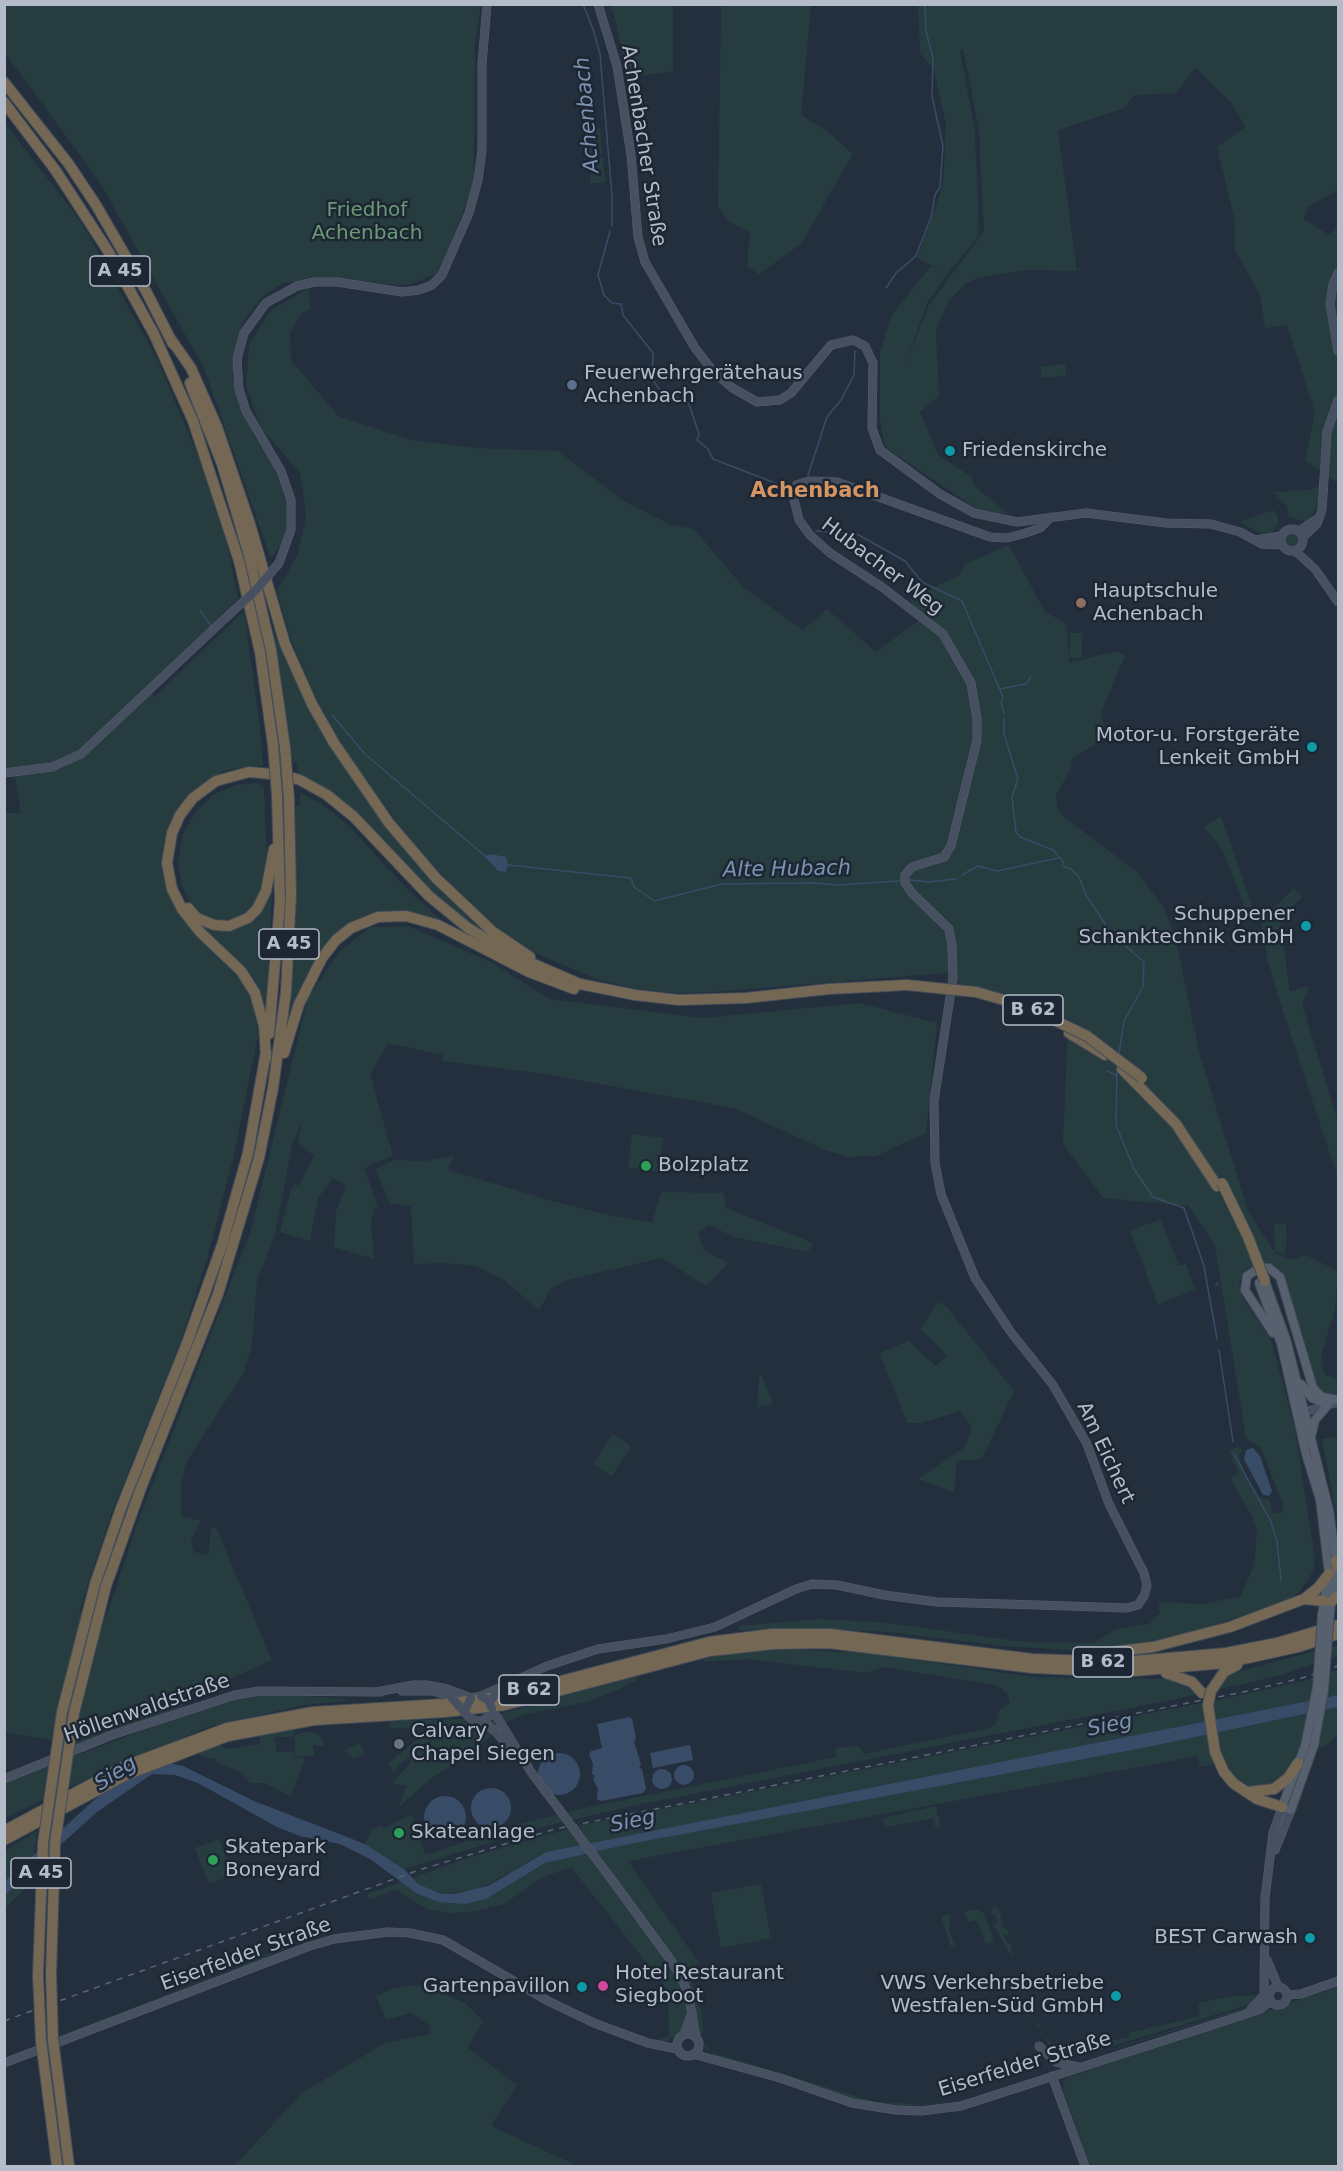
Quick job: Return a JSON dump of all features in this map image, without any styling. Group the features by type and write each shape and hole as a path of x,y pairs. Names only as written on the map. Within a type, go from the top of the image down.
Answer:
{"highway":[{"name":"A 45","path":"4,82 68,163 96,205 170,338 210,432 249,555 271,650 285,747 289,799 289,944 273,1088 253,1181 230,1260 101,1585 62,1712 51,1777 42,1854 39,1909 40,2019 48,2107 57,2166"},
{"name":"A 45","path":"4,102 56,171 108,250 154,334 193,421 239,561 260,652 273,745 278,809 278,948 266,1058 248,1153 222,1245 187,1343 117,1517 74,1713 63,1778 54,1854 51,1963 53,2039 69,2166"},
{"path":"170,338 191,368 217,426 294,667 334,743 368,794 436,878 493,932 524,954 558,972 610,990"},
{"path":"266,1058 264,1026 255,993 237,966 200,932 182,909 172,889 168,872 169,843 176,823 186,806 208,786 237,774 256,772 282,775 314,787 354,817 429,896 468,928 540,969 580,984 610,990"},
{"path":"278,809 270,877 257,909 243,921 229,926 214,925 197,918 182,899 174,875 174,847 184,821 191,809 212,790 245,778 277,780 300,786 336,809 426,901 499,957"},
{"path":"273,1088 299,1004 310,977 328,948 351,928 378,917 416,918 449,930 499,957"},
{"name":"B 62","path":"499,957 544,979 575,989 628,1000 681,1004 747,1003 907,988"},
{"name":"B 62","path":"610,990 654,998 700,999 907,988 974,998 1023,1012 1084,1042 1125,1071 1164,1109 1198,1154 1230,1212 1262,1282"},
{"name":"B 62","path":"1002,1656 1081,1656 1153,1647 1230,1627 1304,1599 1318,1588 1335,1568"},
{"name":"B 62","path":"1304,1599 1331,1599"},
{"name":"B 62","path":"4,1831 62,1802 125,1766 285,1716 444,1704 504,1696 670,1650 749,1636 830,1634 1002,1656 1102,1662 1188,1658 1277,1643 1338,1624"},
{"name":"B 62","path":"196,1742 305,1721 445,1712 505,1705 681,1657 773,1644 861,1646 1054,1670 1157,1670 1248,1659 1338,1634"},
{"name":"B 62","path":"1206,1692 1224,1672 1248,1659"},
{"name":"B 62","path":"1157,1670 1186,1679 1206,1692 1218,1759 1233,1783 1247,1792 1272,1799 1286,1808"},
{"name":"B 62","path":"1247,1792 1274,1789 1288,1778 1298,1763"},
{"name":"B 62","path":"4,1840 62,1802"}],"main road":[{"path":"4,773 52,767 81,754 219,625 279,563 291,530 291,500 281,471 246,411 239,389 238,351 249,324 266,303 297,285 337,282 402,292 419,291 432,285 442,275 469,213 478,180 482,150 480,94 488,4"},
{"name":"Achenbacher Straße","path":"598,4 617,66 631,155 640,249 662,294 706,362 731,387 751,400 768,403 780,400 791,393 831,345 846,340 858,341 869,351 873,363 873,432 877,445 887,458 940,494 987,518 1017,522 1086,513 1166,523 1222,525 1254,540 1282,541 1287,530 1301,538"},
{"path":"1338,273 1333,284 1330,304 1338,351"},
{"path":"1294,551 1301,538 1317,524 1324,495 1327,432 1338,400"},
{"name":"Hubacher Weg","path":"944,634 882,587 830,553 810,535 797,513 792,491 796,485 809,481 837,482 990,537 1007,538 1026,533 1040,528 1051,517"},
{"path":"1301,538 1315,569 1338,602"},
{"path":"1282,541 1286,550 1294,551 1315,569"},
{"name":"Am Eichert","path":"506,1683 598,1650 672,1638 726,1624 796,1589 812,1584 837,1585 884,1595 937,1602 1118,1608 1137,1605 1146,1591 1144,1573 1109,1504 1087,1444 1053,1385 1010,1331 975,1278 941,1194 934,1142 934,1101 953,978 949,929 905,883 908,869 944,857 949,851 977,740 977,719 971,683 944,634"},
{"path":"1281,1343 1245,1290 1247,1276 1259,1268 1273,1270 1280,1276 1313,1388 1322,1397 1338,1401"},
{"name":"B 62","path":"1262,1282 1301,1413 1320,1499 1335,1568 1331,1599"},
{"name":"B 62","path":"1262,1282 1287,1339 1297,1379 1301,1413 1311,1439 1329,1510 1335,1568 1331,1599 1326,1614 1324,1690 1309,1746 1286,1808"},
{"path":"1297,1379 1308,1394 1328,1405"},
{"path":"1301,1413 1338,1401"},
{"path":"1311,1439 1315,1420 1328,1405"},
{"path":"486,1723 493,1711 497,1691 506,1683"},
{"path":"466,1713 468,1696 483,1694 506,1683"},
{"name":"Höllenwaldstraße","path":"377,1692 427,1685 468,1696"},
{"name":"Höllenwaldstraße","path":"4,1779 112,1735 235,1695 260,1691 426,1690 451,1697 476,1722 486,1723 531,1772"},
{"name":"Höllenwaldstraße","path":"483,1694 531,1772 672,1962 689,1997 698,2041"},
{"name":"B 62","path":"1286,1808 1298,1763 1309,1746"},
{"path":"1240,2016 1263,1999 1264,1898 1273,1833 1286,1808"},
{"name":"Eiserfelder Straße","path":"4,2063 307,1947 334,1939 388,1932 410,1933 443,1940 539,1996 594,2023 662,2047 680,2042 683,2054 693,2054 787,2080 852,2103 896,2110 921,2111 961,2106 1240,2016 1260,2009 1271,2001 1275,2004 1282,2004 1287,1995 1300,1994 1338,1981"},
{"path":"1264,1955 1275,1987"},
{"path":"1275,1987 1283,1988 1287,1995"},
{"path":"1271,2001 1269,1993 1275,1987"},
{"path":"680,2042 692,2012"},
{"path":"680,2042 690,2034 698,2041 693,2054"},
{"name":"Eiserfelder Straße","path":"698,2041 715,2060"},
{"path":"1039,2046 1056,2062 1079,2067"},
{"path":"1052,2076 1084,2166"}],"green space":[{"name":"Friedhof Achenbach","path":"5,5 481,5 475,42 474,185 439,273 411,284 396,285 332,278 283,283 263,296 242,323 232,377 253,435 275,468 288,509 285,538 271,559 204,368 99,181 5,53"},
{"path":"609,5 673,5 673,71 628,77 614,14"},
{"path":"721,5 811,5 801,115 827,131 853,154 801,244 759,274 747,267 750,232 730,222 718,208"},
{"path":"918,5 1338,5 1338,190 1308,207 1304,219 1329,235 1338,225 1338,483 1305,461 1315,413 1287,325 1265,328 1260,294 1235,251 1235,222 1217,147 1245,127 1231,102 1195,68 1176,93 1135,95 1124,108 1058,130 1077,271 1029,270 979,277 965,284 948,302 936,331 939,396 920,412 938,455 972,477 973,485 1010,515 977,509 885,447 880,421 880,353 891,316 931,266 939,269 917,258 943,185 946,124 934,70 920,53","holes":["963,49 979,130 984,231 929,305 905,366 927,303 948,273 976,240 979,232 975,132 960,50"]},
{"path":"4,122 82,223 157,359 201,463 228,546 238,599 147,687 154,697 244,611 263,766 224,771 196,788 175,812 164,842 162,872 172,903 190,929 244,985 255,1008 258,1036 233,1159 207,1259 181,1341 112,1512 79,1612 106,1618 136,1527 251,1230 308,997 340,951 370,927 408,926 491,962 549,999 703,1018 860,1003 937,1023 926,1133 876,1156 848,1157 823,1149 734,1108 544,1074 442,1061 443,1055 388,1043 370,1074 393,1156 364,1168 378,1207 374,1209 371,1223 374,1259 334,1247 336,1212 346,1186 333,1178 318,1198 310,1241 280,1232 291,1190 295,1184 298,1186 314,1156 298,1143 302,1121 292,1145 275,1236 257,1281 252,1346 243,1374 187,1461 181,1484 181,1516 201,1521 191,1540 194,1552 208,1555 211,1529 216,1527 272,1660 209,1689 194,1693 181,1707 80,1745 4,1732 4,813 21,813 15,778 4,775"},
{"path":"600,128 602,154 589,155 586,129"},
{"path":"603,158 605,183 590,183 591,159"},
{"path":"309,288 310,309 302,313 290,333 291,360 338,416 411,440 477,448 558,451 624,501 671,525 694,529 744,588 803,630 827,609 876,652 919,620 910,599 958,576 965,564 1009,545 1045,612 1066,623 1069,657 1070,633 1082,633 1082,658 1069,658 1069,663 1116,651 1125,656 1101,713 1106,738 1072,759 1071,768 1056,795 1057,806 1063,816 1137,872 1163,906 1176,940 1199,1052 1248,1211 1275,1253 1291,1260 1306,1255 1338,1271 1335,1309 1321,1356 1324,1374 1338,1380 1338,1395 1325,1395 1314,1384 1278,1269 1267,1264 1255,1264 1244,1271 1239,1285 1243,1298 1271,1340 1295,1430 1315,1558 1313,1571 1299,1593 1282,1603 1174,1639 1094,1651 1002,1646 889,1632 811,1628 739,1630 739,1626 821,1619 888,1623 1023,1642 1094,1643 1115,1629 1149,1624 1160,1613 1158,1602 1203,1604 1241,1596 1254,1565 1257,1532 1252,1516 1230,1478 1238,1473 1229,1450 1239,1447 1242,1449 1239,1456 1244,1472 1260,1497 1270,1500 1272,1513 1283,1512 1283,1504 1261,1448 1246,1438 1215,1246 1189,1206 1103,1198 1063,1144 1067,1042 1072,1021 1020,999 958,984 957,972 714,992 673,993 633,988 596,979 533,952 495,928 417,850 339,741 312,690 289,634 277,591 298,554 306,516 300,473 261,428 246,385 249,345 271,310"},
{"path":"1065,364 1066,375 1042,378 1040,367"},
{"path":"1319,486 1318,504 1308,522 1289,517 1286,505 1273,492 1308,490"},
{"path":"1274,510 1279,521 1269,537 1239,522"},
{"path":"1292,529 1300,532 1303,540 1300,548 1292,551 1284,548 1281,540 1284,532"},
{"path":"272,620 292,671 433,881 478,926 498,942 441,901 331,792 298,774 297,762 293,762"},
{"path":"258,783 264,789 267,857 261,889 256,901 243,915 222,922 215,921 205,917 191,905 182,886 178,860 183,834 195,812 215,794 236,785"},
{"path":"300,792 327,808 347,824 408,890 443,922 393,914 334,940 288,1032 296,936 296,806 300,805"},
{"path":"1221,816 1252,906 1245,908 1223,851 1204,827"},
{"path":"1294,888 1302,897 1280,919 1290,991 1310,986 1302,1004 1338,1122 1338,1179 1268,962 1261,920"},
{"path":"272,893 266,1009 260,990 251,974 201,927 233,930 246,925 259,915"},
{"path":"632,1134 664,1138 658,1172 628,1167"},
{"path":"454,1156 448,1170 549,1200 617,1217 652,1222 661,1192 723,1193 726,1208 813,1243 808,1252 734,1237 709,1225 698,1233 704,1250 728,1263 706,1286 662,1258 567,1280 551,1288 539,1310 503,1279 475,1266 444,1263 414,1264 411,1206 390,1204 375,1169 394,1160 425,1161"},
{"path":"1161,1219 1179,1266 1186,1264 1195,1290 1158,1304 1130,1231"},
{"path":"1274,1223 1286,1224 1287,1241 1284,1255 1275,1251"},
{"path":"938,1302 946,1306 1014,1391 982,1459 957,1461 954,1492 918,1479 965,1447 972,1428 961,1411 921,1423 907,1423 879,1353 908,1341 936,1366 947,1355 920,1329"},
{"path":"759,1375 761,1375 773,1404 757,1407"},
{"path":"613,1434 631,1446 612,1476 593,1464"},
{"path":"1338,1436 1338,1524 1322,1439"},
{"path":"1338,1645 1338,1656 1277,1676 1216,1690 1226,1675"},
{"path":"776,1649 867,1653 1034,1677 1175,1679 1189,1686 1196,1695 641,1804 538,1828 404,1869 365,1844 371,1830 380,1825 383,1828 412,1815 425,1855 519,1824 589,1807 836,1757 835,1748 859,1746 864,1754 990,1728 995,1725 999,1710 1010,1703 1007,1693 996,1685 882,1667 866,1673 748,1659 704,1662 704,1659 723,1655"},
{"path":"1338,1670 1338,1695 546,1852 478,1890 442,1894 418,1884 412,1878 471,1857 581,1825 1222,1699 1308,1680"},
{"path":"636,1676 637,1680 587,1702 526,1714 508,1721 467,1756 429,1780 399,1807 406,1786 392,1783 410,1764 411,1758 435,1737 440,1729 390,1728 390,1721 460,1719 500,1714"},
{"path":"294,1695 353,1700 304,1705 208,1727 97,1774 5,1818 5,1783 190,1712 240,1696"},
{"path":"1338,1707 1338,1735 1325,1747 1298,1751 1289,1771 1278,1783 1253,1788 1234,1777 1226,1762 1200,1767 1198,1756 628,1861 699,1963 689,1972 701,2010 703,2029 700,2039 711,2052 876,2102 916,2104 955,2102 901,2106 854,2099 717,2057 707,2050 690,2028 666,2041 658,2041 642,2036 658,2040 669,2036 668,1990 571,1867 543,1877 504,1904 470,1912 450,1913 427,1909 396,1890 369,1899 367,1894 401,1882 416,1893 486,1899 545,1863 630,1844 1148,1747"},
{"path":"296,1731 292,1737 275,1737 277,1752 293,1752 294,1758 305,1758 291,1796 264,1783 251,1783 237,1770 219,1764 215,1759 201,1756 198,1752 221,1745 225,1749 260,1744 259,1734"},
{"path":"305,1731 318,1733 325,1746 313,1745 315,1756 295,1757 294,1736"},
{"path":"428,1731 434,1736 431,1740 400,1764 394,1773 387,1764"},
{"path":"359,1743 365,1754 354,1759 344,1750"},
{"path":"936,1806 941,1828 935,1827 933,1818 885,1827 883,1818"},
{"path":"37,1831 34,1856 5,1882 5,1851"},
{"name":"Skatepark Boneyard","path":"219,1839 233,1875 209,1884 195,1848"},
{"path":"32,1871 32,1882 5,1908 5,1895"},
{"path":"761,1884 771,1938 721,1948 711,1893"},
{"path":"994,1906 999,1909 1003,1927 1008,1930 1009,1937 1004,1934 1006,1942 1011,1945 1013,1959 994,1926 993,1922 997,1924 996,1916 991,1913"},
{"path":"977,1909 984,1914 994,1941 986,1944 976,1920 968,1922 964,1912"},
{"path":"951,1914 949,1929 955,1946 951,1947 941,1916"},
{"path":"283,1948 259,1961 221,1974"},
{"path":"211,1978 49,2042 48,2040"},
{"path":"416,1985 433,1989 465,2003 483,2021 468,2048 517,2085 491,2126 578,2166 234,2166 302,2093 385,2043 430,2034 429,2025 411,2013 386,2020 376,1996 394,1988"},
{"path":"1338,1987 1338,2166 1090,2166 1063,2090 1065,2078"},
{"path":"1256,1995 1251,2003 1241,2007 1102,2049 1067,2056 1053,2051 1036,2024 1039,2022 1040,2030 1056,2050 1073,2047 1075,2053 1077,2047 1129,2037 1129,2033 1200,2016 1198,2003 1232,1996"},
{"path":"1253,2005 1239,2011 1101,2053 1102,2052"}],"water":[{"path":"490,854 506,857 508,865 506,872 498,871 487,859 485,856"},
{"path":"1253,1448 1260,1456 1272,1491 1269,1496 1263,1495 1244,1459 1246,1450"},
{"path":"1338,1695 1338,1707 1148,1747 630,1844 545,1863 486,1899 465,1904 439,1902 416,1893 370,1859 340,1844 300,1836 277,1827 198,1783 175,1775 152,1774 97,1812 5,1895 4,1882 102,1793 158,1761 183,1766 254,1801 365,1844 404,1869 418,1884 442,1894 454,1894 488,1886 546,1852"},
{"path":"629,1717 632,1719 636,1738 634,1742 641,1764 639,1768 642,1769 646,1789 643,1793 601,1801 597,1799 598,1789 593,1779 595,1776 592,1774 593,1764 589,1754 591,1751 602,1748 597,1724"},
{"path":"690,1745 693,1760 653,1768 650,1753"},
{"path":"559,1753 574,1759 580,1774 574,1789 559,1795 544,1789 538,1774 544,1759"},
{"path":"684,1765 691,1768 694,1775 691,1782 684,1785 677,1782 674,1775 677,1768"},
{"path":"662,1769 669,1772 672,1779 669,1786 662,1789 655,1786 652,1779 655,1772"},
{"path":"491,1788 499,1789 505,1794 510,1800 510,1816 505,1822 499,1827 491,1828 483,1827 477,1822 472,1816 471,1808 472,1800 477,1794 483,1789"},
{"path":"445,1796 460,1802 466,1817 460,1832 445,1838 430,1832 424,1817 430,1802"}],"waterway":[{"name":"Achenbach","path":"583,4 600,54 612,196 612,226"},
{"path":"886,288 896,273 916,256 931,217 935,195 940,187 943,146 932,96 933,58 926,31 925,4"},
{"name":"Achenbach","path":"610,231 598,275 604,295 612,303 621,304 623,315 653,353 652,379 668,398 678,398 689,404 699,434 697,440 708,449 713,459 783,486"},
{"path":"808,475 827,417 841,400 854,375 855,351"},
{"name":"Achenbach","path":"816,531 857,534 905,561 922,582 962,601 1003,697 1001,703 1004,713"},
{"path":"200,610 211,626"},
{"path":"1000,689 1026,684 1031,677"},
{"path":"332,715 365,754 485,856"},
{"name":"Achenbach","path":"1004,718 1004,734 1018,779 1012,797 1016,832 1020,837 1053,850 1063,861 1062,866 1071,869 1079,877 1086,895 1111,933 1144,962 1143,987 1124,1021 1119,1053"},
{"path":"962,875 978,866 997,871 1059,858"},
{"name":"Alte Hubach","path":"508,865 631,878 634,887 654,901 722,884 838,885 899,881"},
{"path":"910,880 929,882 956,879"},
{"name":"Achenbach","path":"1117,1070 1116,1125 1134,1169 1153,1197 1184,1208 1204,1266 1217,1339"},
{"path":"1108,1071 1117,1076"},
{"name":"Achenbach","path":"1219,1350 1233,1442"},
{"name":"Achenbach","path":"1234,1454 1271,1522 1277,1541 1281,1580"}],"railway":[{"path":"4,2021 419,1870 555,1829 1248,1691 1302,1678 1338,1666"}],"place":[{"name":"Feuerwehrgerätehaus Achenbach","path":"572,385"},
{"name":"Friedenskirche","path":"950,451"},
{"name":"Hauptschule Achenbach","path":"1081,603"},
{"name":"Motor-u. Forstgeräte Lenkeit GmbH","path":"1312,747"},
{"name":"Schuppener Schanktechnik GmbH","path":"1306,926"},
{"name":"Bolzplatz","path":"646,1166"},
{"name":"Calvary Chapel Siegen","path":"399,1744"},
{"name":"Skateanlage","path":"399,1833"},
{"name":"Skatepark Boneyard","path":"213,1860"},
{"name":"BEST Carwash","path":"1310,1938"},
{"name":"Hotel Restaurant Siegboot","path":"603,1986"},
{"name":"Gartenpavillon","path":"582,1987"},
{"name":"VWS Verkehrsbetriebe Westfalen-Süd GmbH","path":"1116,1996"}],"district":[{"name":"Achenbach","path":"815,492"}],"water label":[{"name":"Sieg","path":"1110,1726"},
{"name":"Sieg","path":"116,1774"},
{"name":"Sieg","path":"633,1822"}]}
